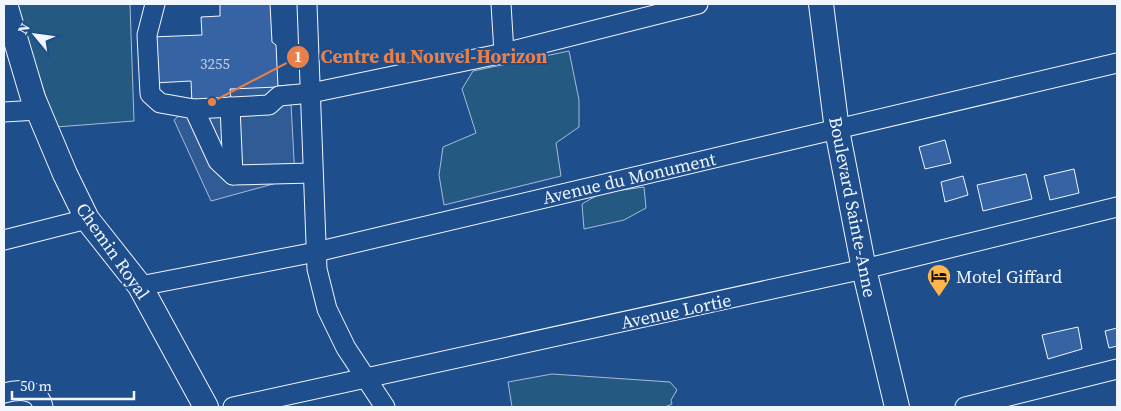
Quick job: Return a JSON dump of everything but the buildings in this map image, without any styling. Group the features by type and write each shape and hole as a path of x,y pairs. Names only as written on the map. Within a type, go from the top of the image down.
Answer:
{"main road":[{"name":"Chemin Royal","path":"5,4 38,110 64,174 87,219 140,286 206,407"},
{"name":"Boulevard Sainte-Anne","path":"821,4 837,130 864,269 897,407"}],"street":[{"path":"155,4 147,35 150,94 160,103 194,109 269,105 280,96 311,93 504,53 692,4"},
{"path":"307,4 317,269 328,309 346,348 385,407"},
{"path":"501,4 504,53"},
{"name":"Avenue du Monument","path":"140,286 316,252 1117,63"},
{"path":"230,107 233,175"},
{"path":"194,109 218,161 233,175 312,173"},
{"path":"4,112 38,110"},
{"name":"Avenue Lortie","path":"233,407 864,269 1117,207"},
{"path":"4,240 87,219"},
{"path":"965,407 1117,369"},
{"path":"4,392 18,389 38,400"}],"shaded area":[{"path":"18,4 130,4 134,121 56,127 25,34"},
{"path":"569,51 579,100 579,127 556,143 561,176 444,205 439,175 443,147 476,133 462,89 473,71"},
{"path":"290,85 295,178 211,201 174,120 192,104 231,102 230,89"},
{"path":"644,187 646,208 624,220 584,229 582,204 601,193"},
{"path":"552,374 670,382 677,390 671,400 672,404 665,407 512,407 508,382"}],"place":[{"name":"Centre du Nouvel-Horizon","path":"212,102"},
{"name":"Motel Giffard","path":"939,297"}]}
